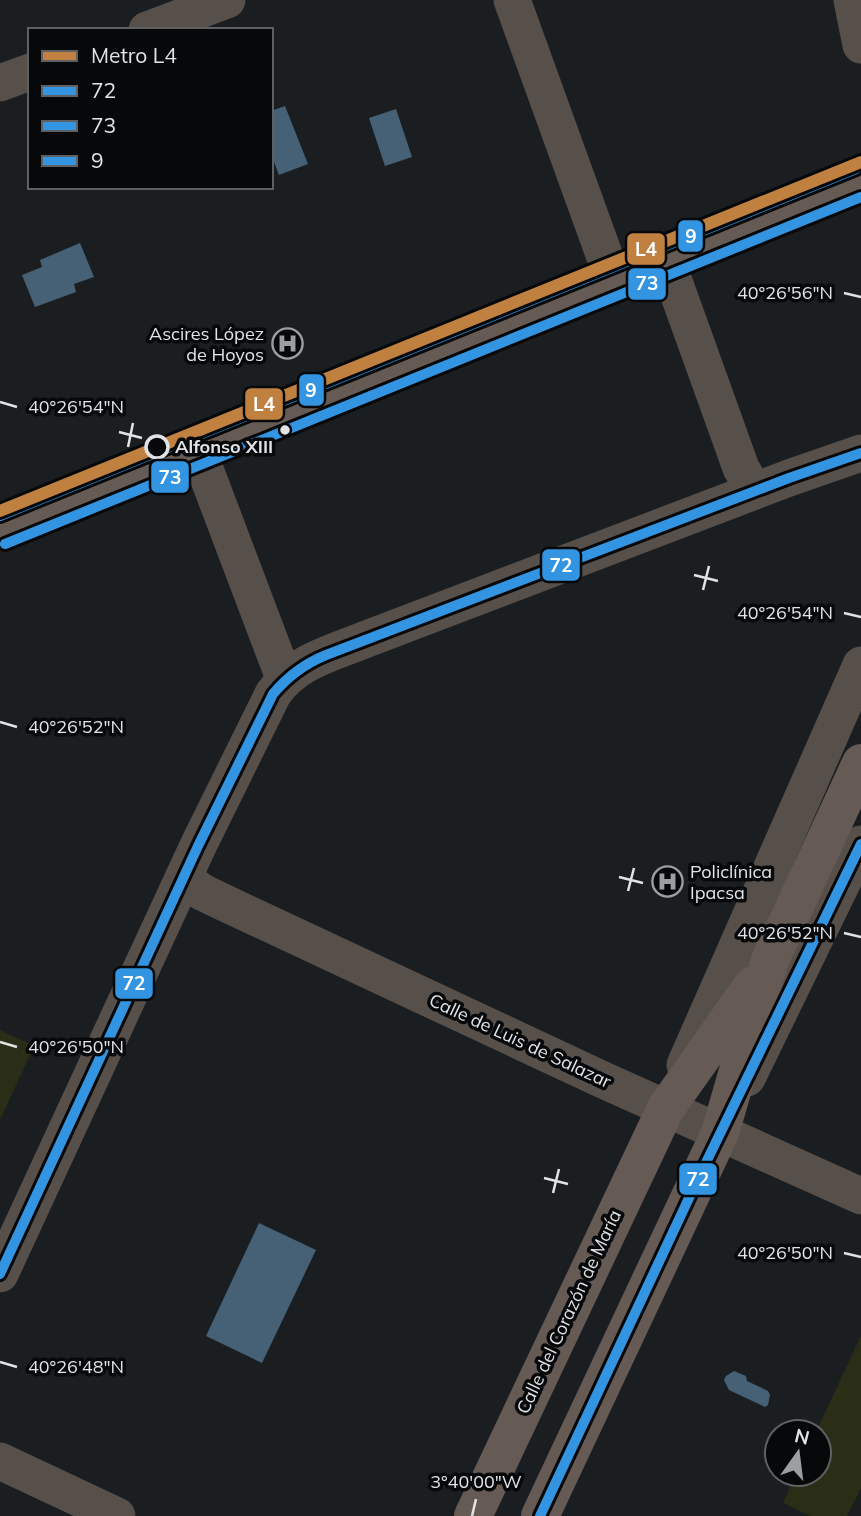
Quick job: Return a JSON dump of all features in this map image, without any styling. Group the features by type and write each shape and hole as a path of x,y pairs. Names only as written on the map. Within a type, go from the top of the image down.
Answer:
{"street":[{"path":"152,28 227,0"},
{"path":"512,0 614,282"},
{"path":"852,0 861,45"},
{"path":"0,83 28,73"},
{"path":"0,531 197,448 667,262 861,181"},
{"path":"667,262 741,468 754,491"},
{"path":"197,448 284,678"},
{"path":"0,1274 184,878 273,694 284,678 300,667 364,639 861,453"},
{"name":"Calle del Corazón de María","path":"473,1516 666,1108 861,665"},
{"name":"Calle del Corazón de María","path":"720,1133 770,960 861,763"},
{"name":"Calle del Corazón de María","path":"540,1516 720,1133 861,844"},
{"name":"Calle de Luis de Salazar","path":"184,878 202,892 227,904 861,1196"},
{"name":"Calle del Corazón de María","path":"666,1108 770,960"},
{"path":"494,1516 536,1403 540,1372"},
{"path":"0,1461 117,1516"}],"green space":[{"path":"0,1030 34,1046 0,1120"},
{"path":"861,1336 861,1488 847,1516 811,1516 783,1503 790,1488 833,1488 833,1418 823,1418"}],"water":[{"path":"285,106 308,164 279,175 273,159 273,110"},
{"path":"396,109 412,157 385,166 369,118"},
{"path":"80,243 94,277 74,284 76,292 35,307 22,275 42,267 40,260"},
{"path":"259,1223 316,1250 262,1363 206,1336"},
{"path":"734,1371 768,1391 768,1405 765,1407 729,1390 724,1380"}],"metro line":[{"name":"L4","path":"0,511 861,162"}],"transit line":[{"name":"9","path":"0,516 856,169"},
{"name":"73","path":"5,544 861,197"},
{"name":"72","path":"0,1274 198,846 273,694 285,682 297,671 326,655 861,453"},
{"name":"72","path":"540,1516 696,1183 861,844"}],"place":[{"name":"Ascires López de Hoyos","path":"287,344"},
{"name":"Alfonso XIII","path":"157,447"},
{"name":"Policlínica Ipacsa","path":"667,882"}]}
